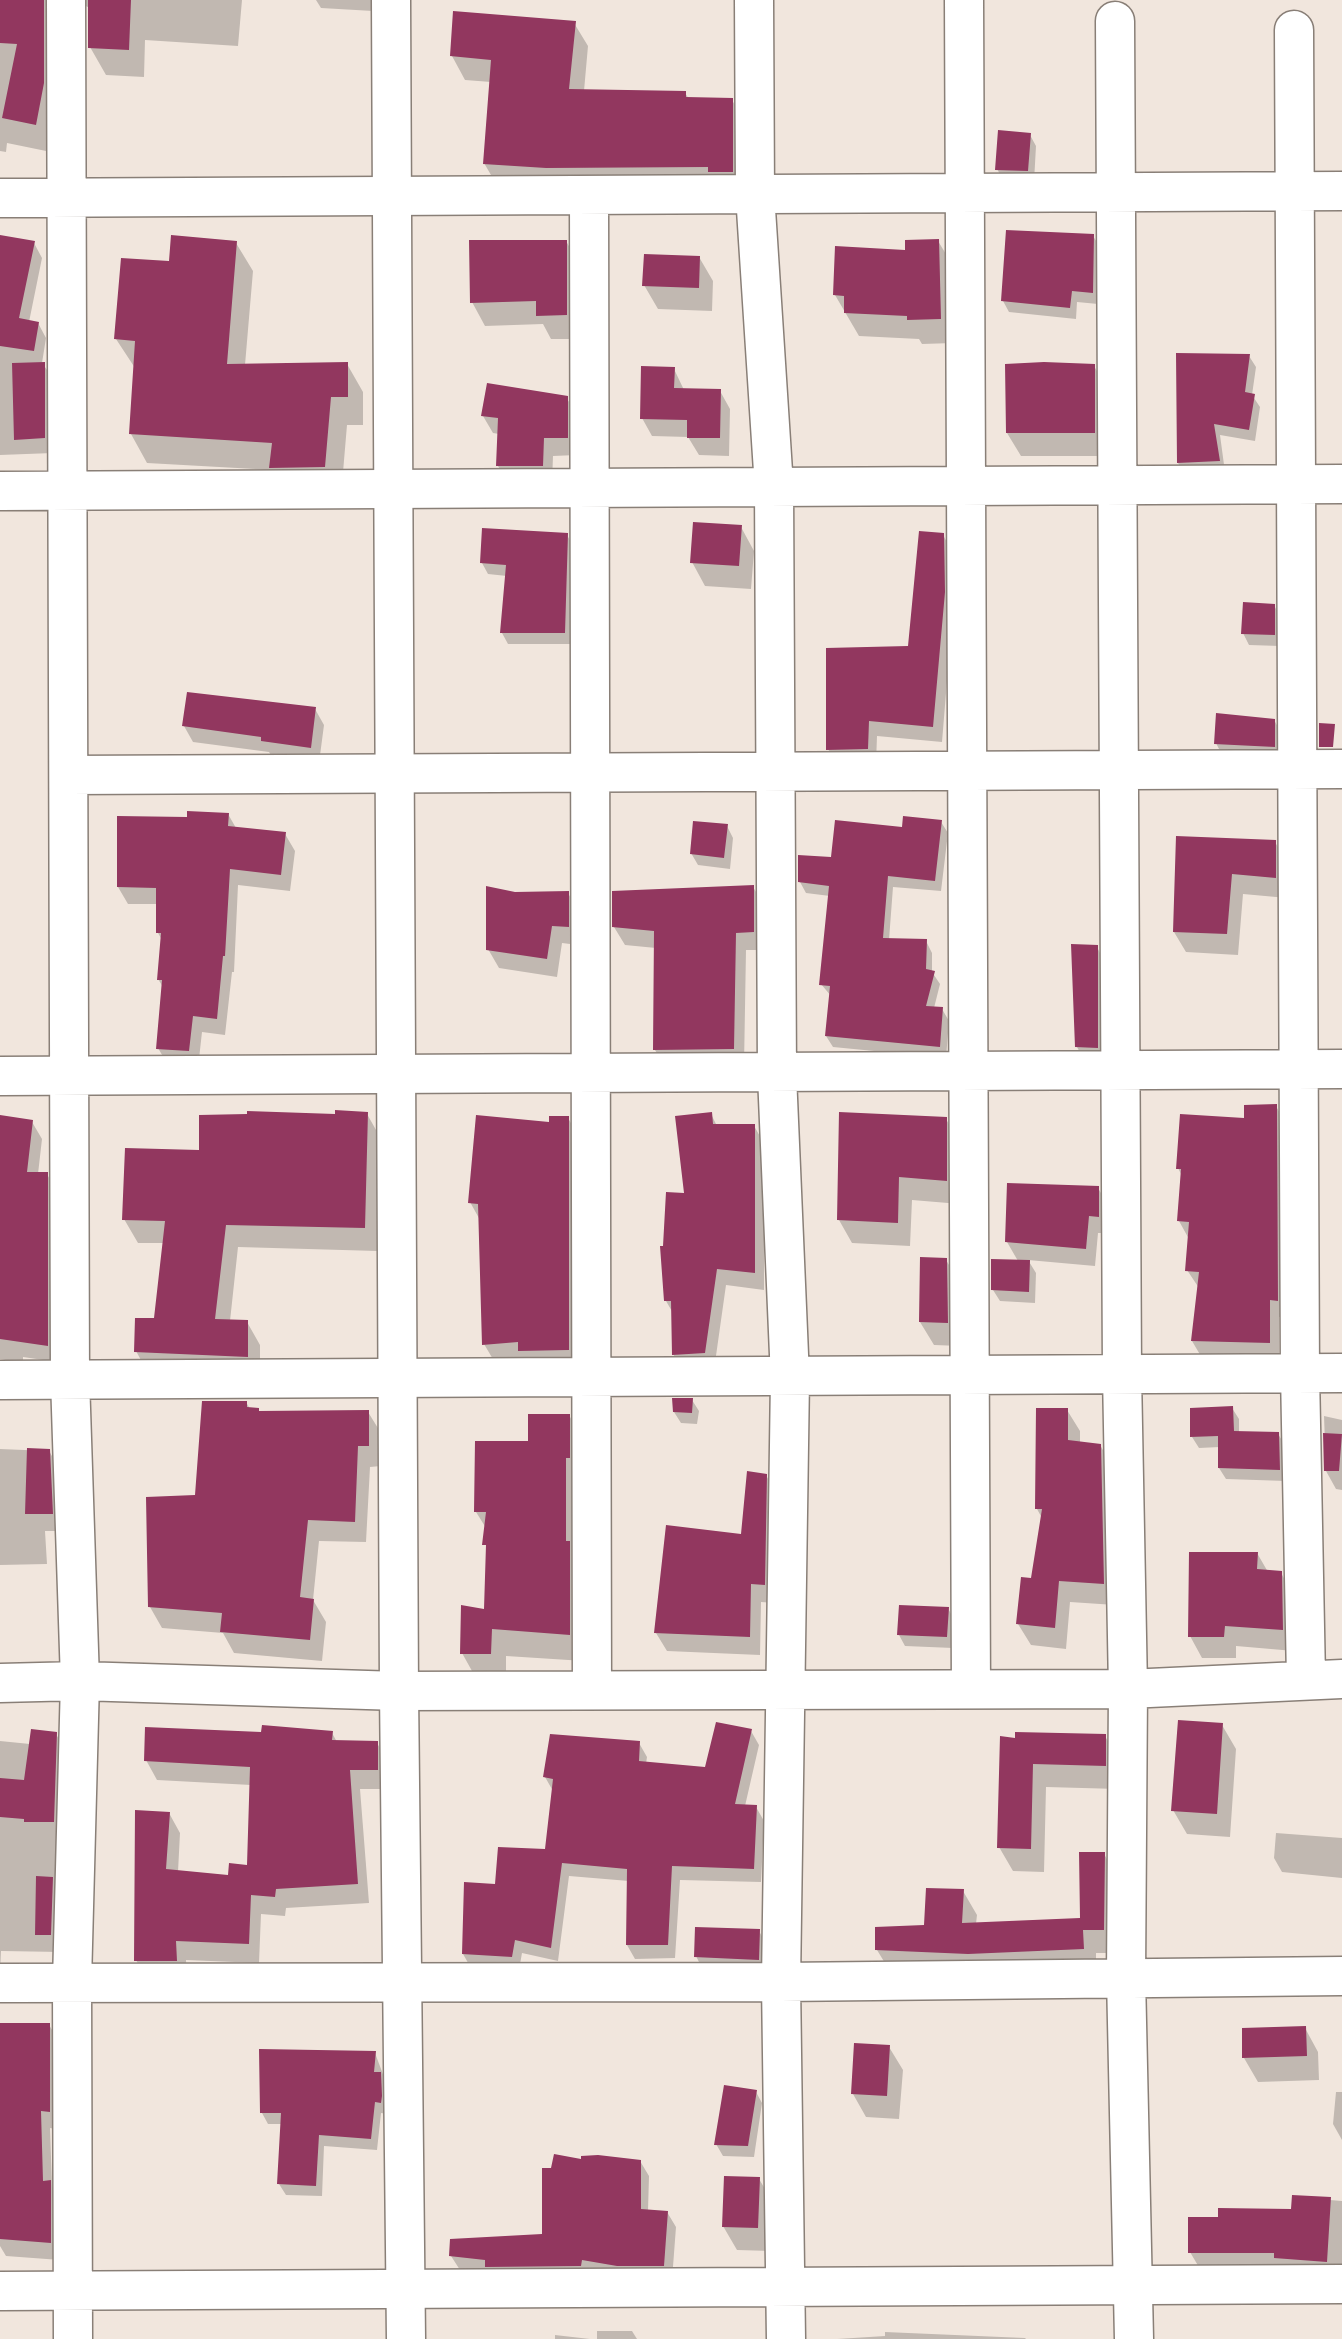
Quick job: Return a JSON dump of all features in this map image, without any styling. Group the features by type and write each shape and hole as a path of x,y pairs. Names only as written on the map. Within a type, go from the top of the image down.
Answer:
{"street":[{"path":"66,0 70,1379 80,1681 72,1982 73,2339"},
{"path":"391,0 399,1691 406,2339"},
{"path":"754,0 755,194 774,487 777,1075 790,1378 781,1982 786,2339"},
{"path":"964,0 971,1689"},
{"path":"1115,21 1122,1374 1128,1689 1126,1977 1135,2287 1134,2339"},
{"path":"0,1683 80,1681 399,1691 1128,1689 1324,1679 1300,1373 1294,30"},
{"path":"0,198 1342,191"},
{"path":"589,195 592,1690"},
{"path":"0,491 1342,484"},
{"path":"69,775 776,774 1342,769"},
{"path":"0,1076 591,1073 777,1075 1342,1069"},
{"path":"0,1380 591,1376 790,1378 1342,1373"},
{"path":"0,1983 404,1980 781,1982 1342,1976"},
{"path":"0,2291 1342,2284"}],"building":[{"path":"0,0 44,0 44,83 36,125 2,118 17,44 0,43"},
{"path":"88,0 131,0 129,50 88,48"},
{"path":"453,11 576,21 569,89 686,91 686,97 733,98 733,172 708,172 708,167 546,168 483,164 491,60 450,56"},
{"path":"998,130 1031,133 1028,171 995,170"},
{"path":"1006,230 1094,234 1093,293 1072,291 1070,308 1001,301"},
{"path":"0,235 35,241 19,318 39,322 34,351 0,346"},
{"path":"171,235 237,241 227,364 348,362 348,397 331,397 325,467 269,468 272,443 129,434 135,341 114,339 121,258 169,261"},
{"path":"939,239 941,319 907,320 907,316 844,313 844,296 833,295 835,246 905,250 905,240"},
{"path":"469,240 567,240 567,315 536,316 536,301 470,303"},
{"path":"644,254 700,256 699,288 642,286"},
{"path":"1176,353 1250,354 1245,392 1255,394 1249,430 1214,424 1220,461 1177,463"},
{"path":"45,362 45,438 14,440 12,363"},
{"path":"1005,364 1095,364 1095,433 1006,433"},
{"path":"641,366 675,367 674,388 721,389 720,438 687,438 687,420 640,419"},
{"path":"487,383 568,396 568,438 544,438 543,466 496,466 498,418 481,416"},
{"path":"693,522 742,525 739,566 690,563"},
{"path":"482,528 568,533 565,633 500,633 506,565 480,563"},
{"path":"919,531 944,533 945,592 933,727 869,721 868,749 826,750 826,648 908,646"},
{"path":"1243,602 1275,604 1275,635 1241,634"},
{"path":"187,692 316,707 311,748 261,741 261,737 182,726"},
{"path":"1216,713 1275,719 1275,747 1214,744"},
{"path":"1319,723 1335,724 1333,747 1319,747"},
{"path":"187,811 229,813 228,826 286,832 281,875 230,869 225,956 217,1019 193,1016 189,1051 156,1049 162,980 157,980 161,933 156,933 156,888 117,887 117,816 187,817"},
{"path":"903,816 942,820 935,881 888,876 883,938 927,939 926,969 935,971 926,1006 943,1007 940,1047 825,1036 830,986 819,985 829,886 798,882 798,855 831,857 835,820 902,827"},
{"path":"693,821 728,824 724,858 690,854"},
{"path":"1176,836 1276,840 1276,878 1232,874 1227,934 1173,932"},
{"path":"754,885 754,932 736,933 734,1049 653,1050 654,931 612,927 612,891"},
{"path":"486,886 515,892 569,891 569,927 552,926 547,959 486,950"},
{"path":"1071,944 1098,945 1098,1048 1075,1047"},
{"path":"1277,1104 1278,1301 1270,1300 1270,1343 1191,1341 1199,1272 1185,1271 1189,1222 1177,1221 1181,1169 1176,1169 1180,1114 1244,1118 1244,1105"},
{"path":"335,1110 368,1112 365,1228 226,1225 215,1319 248,1320 248,1357 134,1352 135,1318 154,1318 165,1221 122,1220 125,1148 199,1150 199,1115 247,1114 247,1111 335,1114"},
{"path":"712,1112 713,1124 755,1124 755,1273 717,1269 705,1353 672,1355 671,1301 664,1301 660,1246 663,1246 666,1192 684,1193 675,1116"},
{"path":"839,1112 947,1117 947,1181 899,1177 898,1223 837,1220"},
{"path":"0,1115 33,1120 27,1172 48,1172 48,1346 0,1339"},
{"path":"476,1115 549,1122 549,1116 569,1116 569,1350 518,1351 518,1342 482,1345 478,1204 468,1203"},
{"path":"1007,1183 1099,1186 1099,1217 1089,1216 1086,1249 1005,1242"},
{"path":"920,1257 947,1258 948,1323 919,1322"},
{"path":"991,1259 1030,1260 1029,1292 991,1290"},
{"path":"672,1398 693,1398 692,1413 673,1412"},
{"path":"202,1401 247,1401 247,1407 259,1408 259,1411 369,1410 369,1446 358,1446 355,1522 308,1520 300,1597 314,1599 310,1640 220,1632 222,1613 148,1607 146,1497 195,1495"},
{"path":"1233,1406 1234,1431 1279,1432 1280,1470 1218,1468 1218,1436 1190,1437 1190,1408"},
{"path":"1036,1408 1068,1408 1068,1440 1101,1444 1104,1584 1059,1581 1055,1628 1016,1624 1021,1577 1031,1578 1042,1509 1035,1509"},
{"path":"528,1414 570,1414 570,1458 566,1458 566,1541 570,1541 570,1635 492,1629 491,1654 460,1654 461,1605 484,1609 486,1545 482,1545 486,1512 474,1512 475,1441 528,1441"},
{"path":"1323,1433 1342,1434 1339,1471 1324,1471"},
{"path":"27,1448 50,1449 53,1514 25,1514"},
{"path":"747,1471 767,1474 765,1585 751,1584 750,1637 654,1633 666,1525 741,1534"},
{"path":"1189,1552 1258,1552 1257,1569 1282,1571 1283,1630 1225,1626 1224,1637 1188,1637"},
{"path":"899,1605 949,1607 947,1637 897,1635"},
{"path":"1178,1720 1223,1723 1217,1814 1171,1811"},
{"path":"716,1722 752,1729 735,1804 757,1805 754,1869 672,1866 668,1945 626,1945 627,1869 562,1863 551,1948 515,1940 512,1957 462,1954 464,1882 495,1884 498,1847 545,1849 553,1779 543,1777 550,1734 640,1741 639,1761 705,1767"},
{"path":"262,1725 333,1731 332,1740 378,1741 378,1770 350,1770 358,1884 276,1889 275,1897 251,1895 249,1944 176,1941 177,1961 134,1961 135,1810 170,1812 166,1869 228,1875 229,1863 247,1865 250,1767 144,1761 145,1727 261,1732"},
{"path":"31,1729 57,1732 54,1822 24,1822 24,1819 0,1817 0,1778 24,1780"},
{"path":"1015,1732 1106,1734 1106,1766 1033,1764 1031,1849 997,1848 1000,1736 1015,1738"},
{"path":"1079,1852 1105,1852 1104,1930 1083,1930 1084,1949 968,1954 875,1950 875,1927 924,1925 926,1888 964,1889 962,1923 1080,1918"},
{"path":"36,1876 53,1877 51,1935 35,1935"},
{"path":"695,1927 760,1929 759,1960 694,1957"},
{"path":"0,2023 50,2023 50,2112 41,2111 43,2181 51,2180 51,2243 0,2239"},
{"path":"1306,2026 1307,2056 1242,2058 1242,2028"},
{"path":"854,2043 890,2045 887,2096 851,2094"},
{"path":"259,2049 376,2051 374,2072 381,2072 382,2096 381,2103 375,2102 371,2139 319,2135 316,2186 277,2184 281,2113 260,2113"},
{"path":"724,2085 757,2090 748,2146 714,2145"},
{"path":"554,2154 581,2159 581,2156 598,2155 641,2160 641,2209 668,2211 664,2266 617,2266 582,2260 581,2266 485,2267 485,2260 449,2256 450,2239 542,2234 542,2168 551,2168"},
{"path":"724,2176 760,2177 758,2228 722,2227"},
{"path":"1292,2195 1331,2197 1327,2262 1274,2258 1274,2253 1188,2253 1188,2217 1218,2217 1218,2208 1291,2209"}]}
